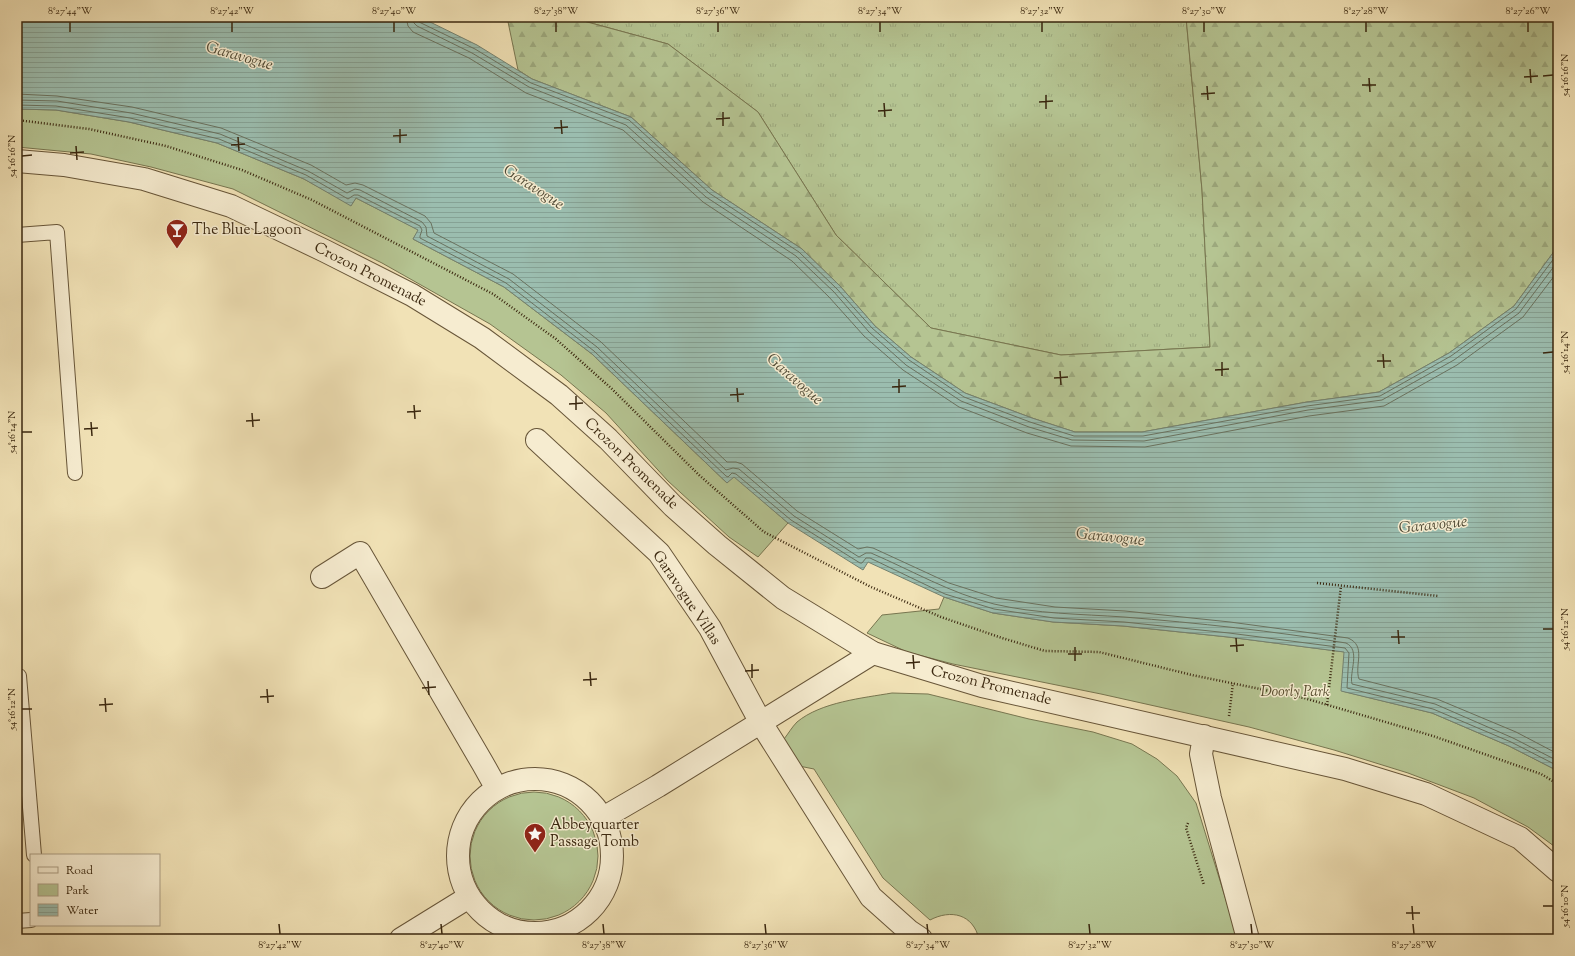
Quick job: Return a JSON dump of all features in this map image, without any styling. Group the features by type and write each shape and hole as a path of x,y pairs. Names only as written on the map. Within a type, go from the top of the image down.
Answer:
{"street":[{"name":"Crozon Promenade","path":"17,161 64,165 144,179 231,206 412,294 482,338 559,395 608,439 673,506 717,545 783,598 873,654 982,686 1204,736"},
{"name":"Garavogue Villas","path":"537,440 659,553 710,628 761,723 871,897 909,931 921,939"},
{"path":"322,577 360,553 497,789"},
{"path":"603,818 873,654"},
{"path":"1248,939 1210,798 1201,754 1204,736 1345,769 1426,794 1520,838 1558,871"},
{"path":"530,778 559,782 583,795 603,818 612,850 609,879 598,901 576,931 540,933 512,930 488,918 469,897 459,873 458,845 469,815 492,791 497,789 530,778"},
{"path":"401,939 469,897"}],"lane":[{"path":"17,235 57,232 75,473"},
{"path":"17,676 19,676 34,854"},
{"path":"17,921 30,920"}],"path":[{"path":"17,120 89,129 166,146 242,170 319,204 493,294 562,344 612,389 699,475 764,532 871,587 948,619 1045,651 1099,652 1192,675 1304,698 1433,736 1541,774 1558,784"},
{"path":"1316,583 1438,596"},
{"path":"1327,705 1342,586"},
{"path":"1226,741 1233,683"}],"green space":[{"path":"507,17 569,17 668,44 758,112 836,235 931,328 1061,355 1210,347 1202,190 1186,17 1558,17 1558,246 1514,306 1449,353 1379,392 1307,402 1142,432 1075,432 965,393 911,357 875,326 840,286 802,249 712,190 631,117 532,79 518,70"},
{"path":"569,17 1186,17 1202,190 1210,347 1061,355 931,328 836,235 758,112 668,44"},
{"path":"17,109 56,110 129,122 217,143 304,179 351,205 356,198 419,230 413,239 504,287 592,354 727,483 734,476 788,523 758,557 729,537 668,481 606,413 561,375 490,324 382,263 233,189 151,167 91,154 17,147"},
{"name":"Doorly Park","path":"944,597 993,613 1053,622 1123,626 1228,637 1345,652 1342,691 1432,713 1509,746 1558,771 1558,849 1528,827 1474,798 1408,773 1334,750 1249,727 1101,694 953,664 907,652 867,633 882,615 939,609"},
{"path":"892,693 928,694 1029,719 1093,732 1132,744 1157,759 1177,776 1196,803 1238,939 979,939 972,924 960,916 946,915 930,920 883,878 814,769 799,766 784,739 797,722 818,710 830,705 856,699"},
{"path":"534,792 558,797 579,811 593,832 598,856 593,880 579,901 558,915 534,920 510,915 489,901 475,880 470,856 475,832 489,811 510,797"}],"water":[{"name":"Garavogue","path":"17,17 416,17 426,20 477,45 532,79 631,117 712,190 802,249 840,286 875,326 911,357 965,393 1075,432 1142,432 1307,402 1379,392 1449,353 1514,306 1558,246 1558,771 1509,746 1432,713 1341,691 1344,652 1228,637 1123,626 1053,622 993,613 944,597 868,562 863,570 788,523 734,477 727,483 592,354 504,287 413,239 418,230 356,198 351,206 304,179 217,143 129,122 56,110 17,109"}],"place":[{"name":"The Blue Lagoon","path":"177,250"},
{"name":"Abbeyquarter Passage Tomb","path":"535,854"}]}
